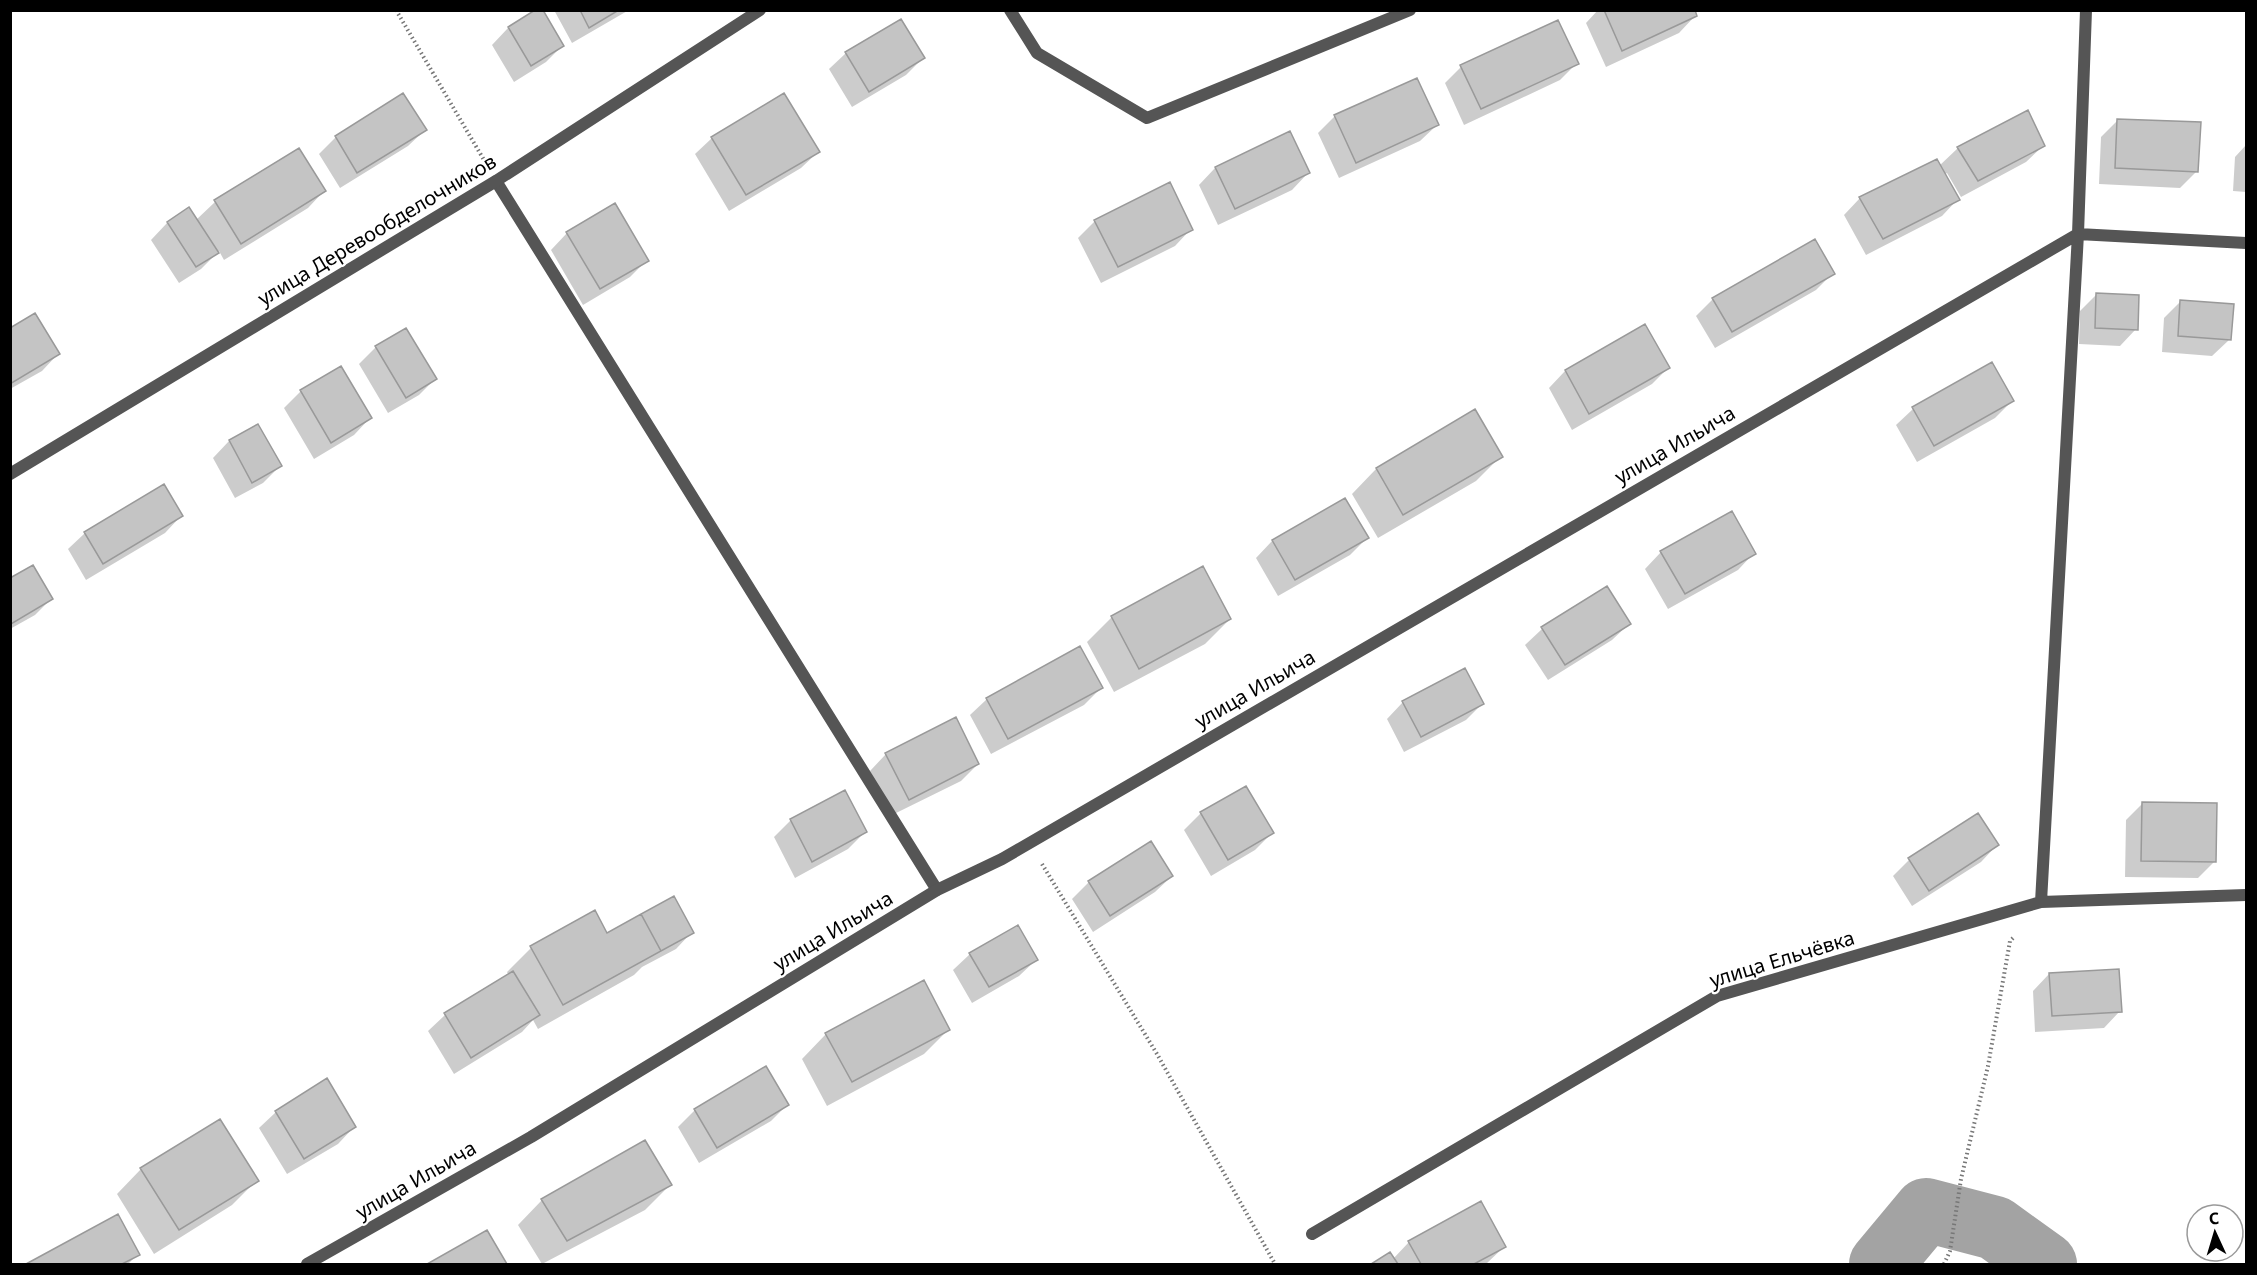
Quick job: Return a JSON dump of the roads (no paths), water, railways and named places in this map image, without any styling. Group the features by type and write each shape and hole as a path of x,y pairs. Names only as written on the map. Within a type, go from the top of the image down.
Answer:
{"street":[{"name":"улица Деревообделочников","path":"10,474 496,181 760,10"},
{"path":"1011,10 1037,53 1147,118 1410,10"},
{"path":"2041,902 2078,234 2086,10"},
{"path":"496,181 937,890"},
{"path":"2078,234 2247,243"},
{"name":"улица Ильича","path":"307,1264 531,1137 937,890 1002,859 2078,234"},
{"name":"улица Ельчёвка","path":"1312,1234 1717,996 2041,902 2247,896"}],"waterway":[{"path":"1881,1264 1926,1210 1995,1228 2045,1264"}]}
